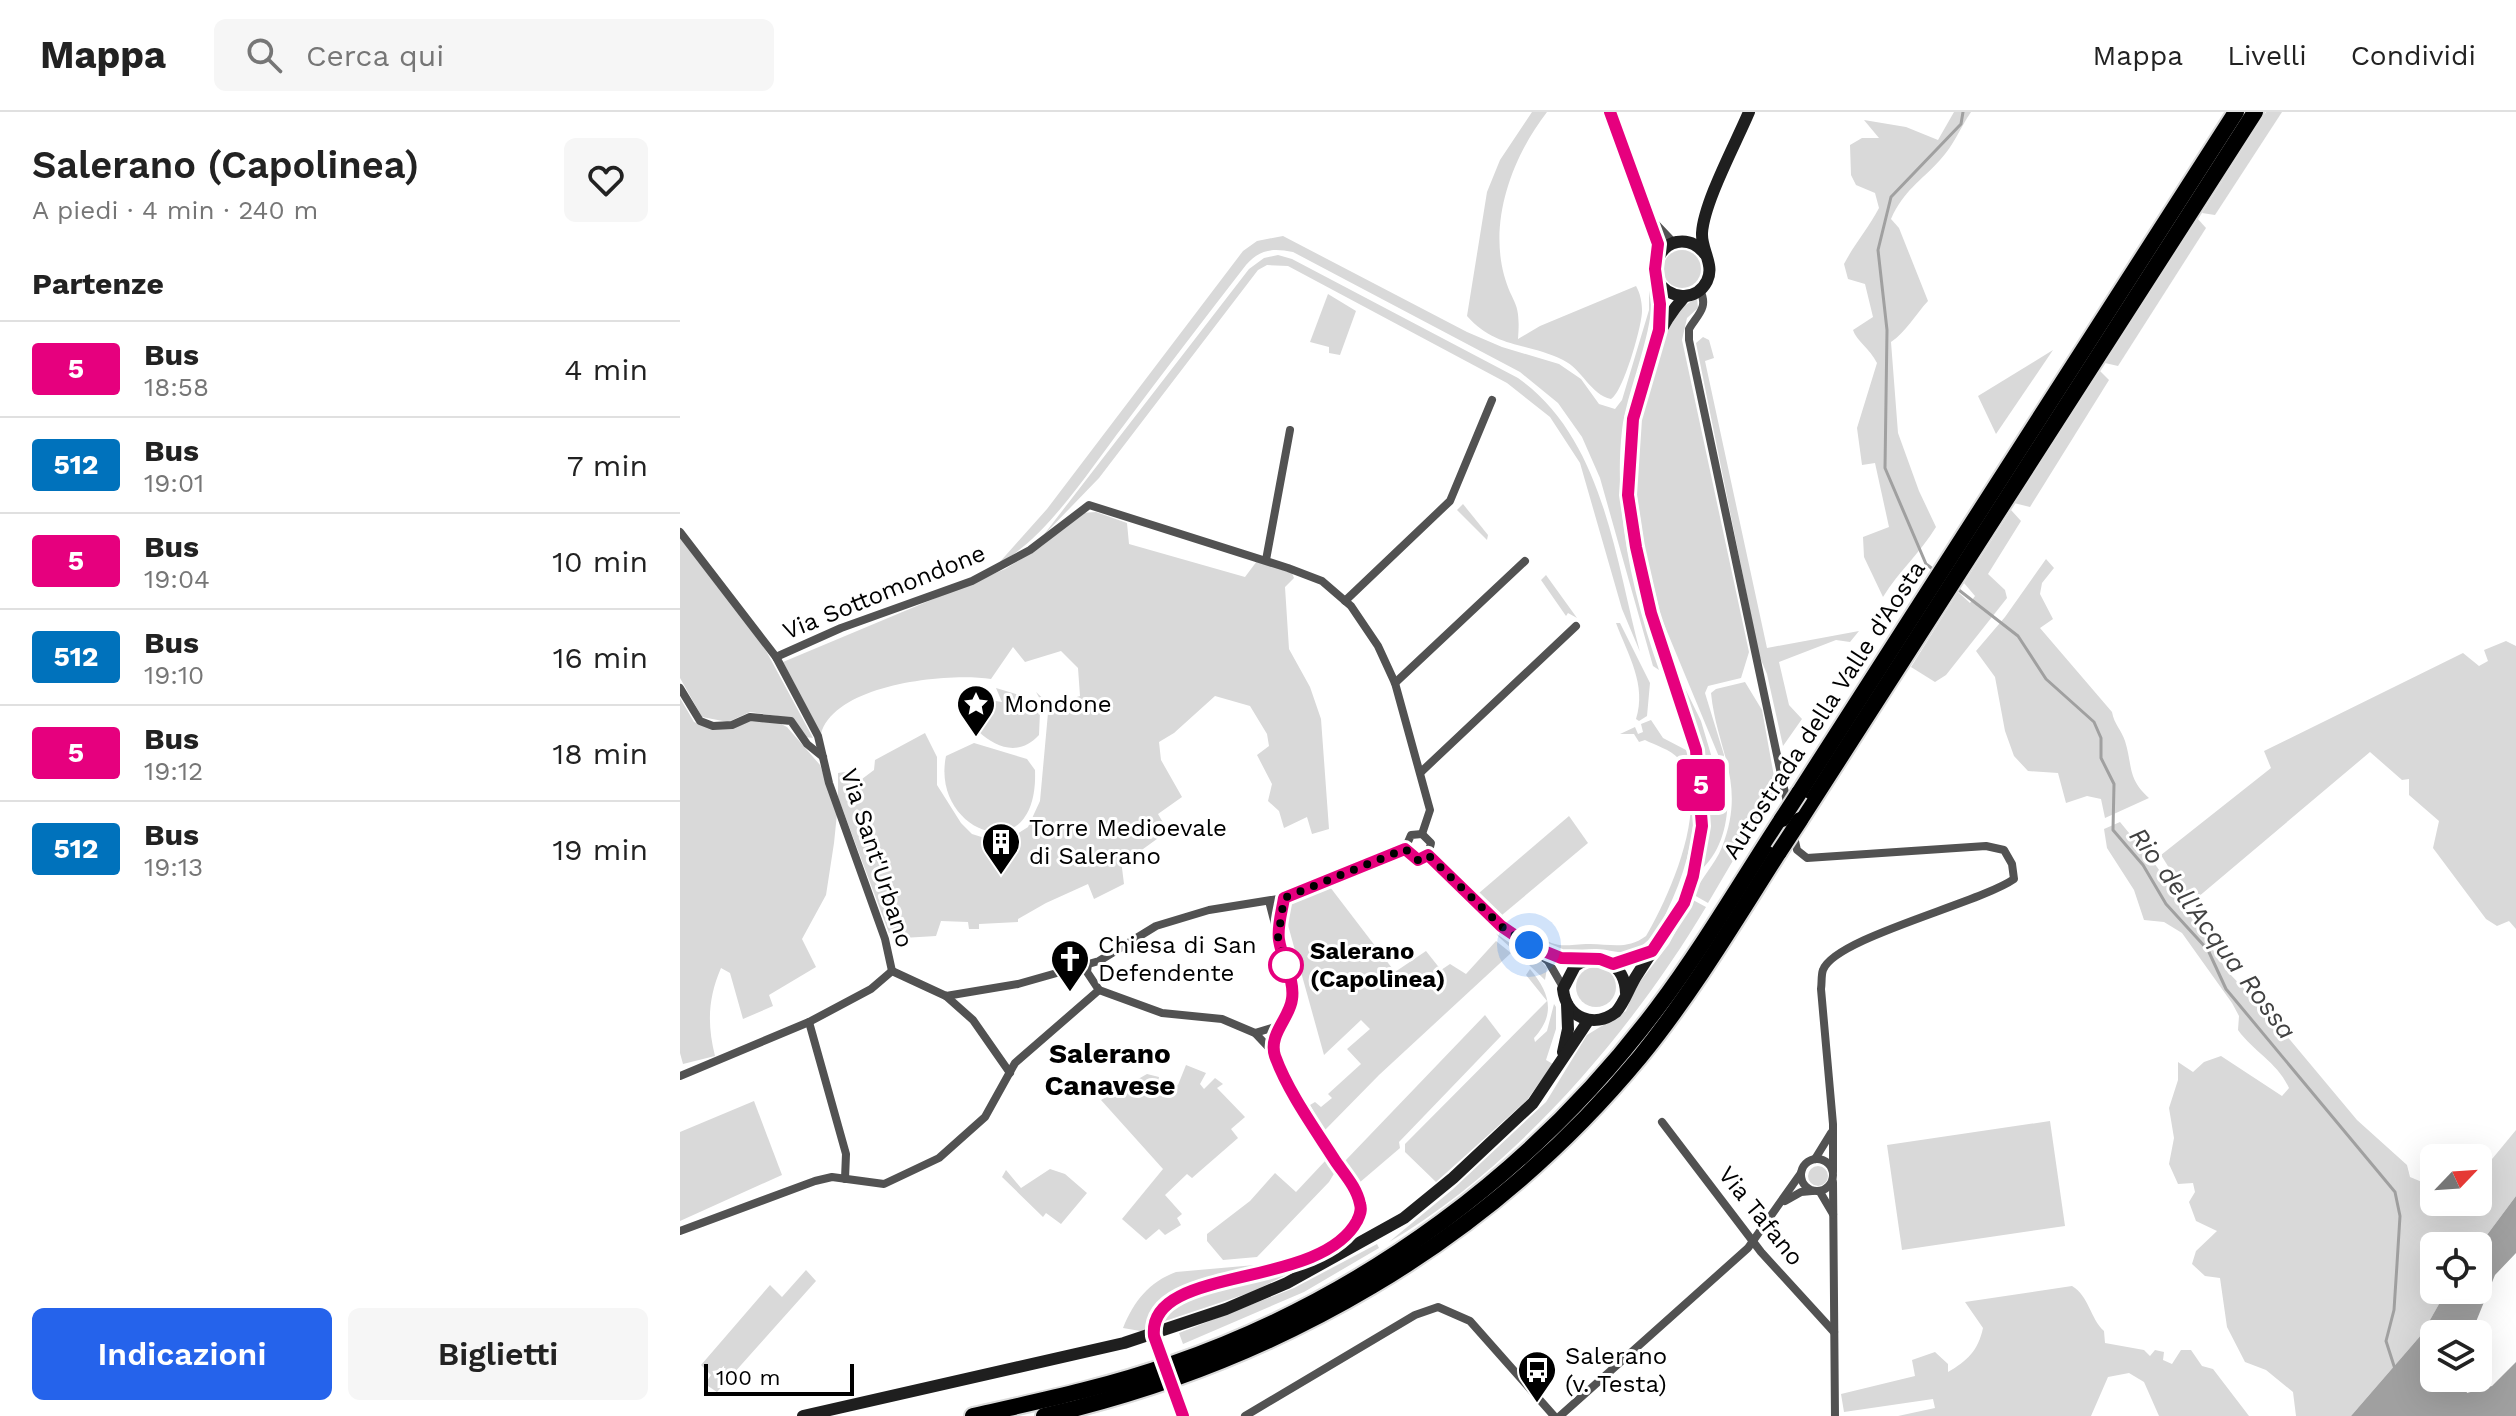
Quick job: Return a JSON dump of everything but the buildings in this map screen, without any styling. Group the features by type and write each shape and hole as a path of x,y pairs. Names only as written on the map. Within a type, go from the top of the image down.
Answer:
{"highway":[{"name":"Autostrada della Valle d'Aosta","path":"2186,204 2236,112"},
{"name":"Autostrada della Valle d'Aosta","path":"973,1416 1107,1384 1201,1353 1341,1288 1442,1222 1539,1141 1627,1047 1685,969 1799,793 1899,651 2186,204 2255,112"},
{"name":"Autostrada della Valle d'Aosta","path":"1044,1416 1144,1390 1275,1339 1383,1281 1484,1211 1583,1120 1640,1057 1695,982 1800,820 1889,666"}],"main road":[{"path":"1659,330 1685,296 1700,290 1710,273 1702,234 1706,216 1749,112"},
{"path":"1567,1004 1577,1016 1588,1021 1602,1020 1616,1012 1684,903 1693,876 1702,826 1696,750 1651,613 1628,495 1633,419 1659,330 1655,268 1658,255 1694,233 1706,216"},
{"path":"1678,242 1694,244 1705,254"},
{"path":"1657,280 1667,292 1685,296"},
{"path":"1613,964 1652,951"},
{"path":"1561,1059 1568,1029 1564,988 1571,970 1582,961 1600,959 1613,964 1623,978 1626,993"},
{"path":"803,1416 1124,1343 1226,1309 1287,1283 1365,1243 1404,1218 1515,1122 1545,1088 1588,1021"}],"street":[{"path":"1610,112 1652,218 1658,255"},
{"path":"1652,218 1678,242"},
{"path":"1700,290 1704,304 1702,314 1689,329 1689,340 1797,850 1807,858 1826,859 1986,846 2004,850 2012,864 2014,879 1886,931 1834,957 1823,969 1821,989 1833,1124 1835,1416"},
{"path":"1345,601 1450,501 1492,400"},
{"path":"1266,560 1290,430"},
{"name":"Via Sottomondone","path":"776,657 841,628 972,581 1030,550 1089,505 1266,560 1322,581 1345,601 1378,646 1395,683 1430,810 1422,834"},
{"name":"Via Sant'Urbano","path":"680,532 776,657 818,736 829,783 885,939 892,971"},
{"path":"1395,683 1525,561"},
{"path":"1421,772 1576,626"},
{"name":"Via Sant'Urbano","path":"680,688 700,721 713,726 732,725 750,717 791,721 807,744 824,757"},
{"path":"946,996 973,995 1088,964 1156,926 1209,910 1284,898 1405,849 1411,835 1422,834 1431,843 1428,855 1418,860 1405,849"},
{"path":"1428,855 1501,926 1555,968 1564,988"},
{"path":"1278,938 1284,898"},
{"path":"1269,901 1293,994 1291,1004 1278,1026 1273,1052"},
{"path":"1529,945 1553,957 1582,961"},
{"path":"1088,964 1087,972 1099,990 1162,1013 1222,1019 1255,1033 1273,1052 1317,1132 1354,1188 1361,1206 1360,1215 1343,1241 1287,1269 1176,1295 1161,1308 1153,1325 1183,1416"},
{"path":"680,1076 739,1054 809,1022 871,989 892,971 946,996 973,1020 1010,1073"},
{"path":"680,1231 815,1181 832,1177 875,1185 939,1158 985,1117 1015,1063 1099,990"},
{"path":"809,1022 843,1142 845,1179"},
{"path":"1255,1033 1278,1026"},
{"name":"Via Tafano","path":"1662,1122 1753,1242 1834,1332"},
{"path":"1245,1416 1415,1315 1438,1307 1470,1321 1557,1416 1753,1242 1805,1164 1815,1159 1828,1141 1833,1124"},
{"path":"1815,1159 1828,1163 1833,1171"},
{"path":"1801,1173 1803,1184 1816,1192 1834,1215"},
{"path":"1781,1204 1801,1192 1816,1192 1833,1182"}],"shaded area":[{"path":"1532,112 1547,112 1514,168 1502,210 1500,232 1504,275 1517,310 1518,339 1540,326 1636,286 1642,308 1639,330 1621,385 1611,399 1598,392 1570,364 1550,354 1501,340 1478,327 1467,316 1487,192 1500,160"},
{"path":"1954,112 1971,112 1945,154 1907,193 1891,219 1899,228 1928,301 1891,342 1898,433 1936,527 1883,597 1864,557 1863,537 1889,527 1875,463 1862,465 1857,428 1877,363 1853,330 1873,317 1865,284 1848,279 1844,264 1879,208 1875,193 1856,185 1851,175 1850,145 1862,138 1879,138 1864,120 1906,127 1938,140"},
{"path":"2266,112 2282,112 2215,215 2202,213"},
{"path":"2197,218 2206,228 2118,366 2105,363"},
{"path":"1283,236 1467,332 1502,347 1559,364 1581,379 1599,404 1615,409 1622,400 1649,310 1649,282 1651,314 1622,430 1620,491 1633,582 1659,670 1653,666 1600,478 1582,437 1558,403 1520,372 1293,252 1273,250 1262,253 1246,265 1067,501 1034,538 998,564 1047,509 1243,251 1257,241"},
{"path":"1682,250 1696,255 1701,269 1696,283 1682,288 1668,283 1663,269 1668,255"},
{"path":"1278,255 1292,259 1518,378 1547,403 1569,433 1602,502 1640,652 1622,609 1580,463 1550,417 1507,383 1288,266 1267,265 1258,270 1099,478 1042,537 1249,269 1264,258"},
{"path":"1328,294 1356,311 1340,355 1329,353 1329,347 1310,342"},
{"path":"1697,298 1698,308 1687,318 1682,340 1749,652 1741,678 1708,686 1705,693 1724,755 1722,764 1661,617 1645,550 1636,490 1636,432 1652,361 1674,312"},
{"path":"1703,337 1709,340 1714,358 1705,361 1767,648 1859,631 1850,642 1836,640 1779,662 1789,705 1802,719 1783,746 1767,674 1759,655 1696,343"},
{"path":"2053,350 1996,434 1978,396"},
{"path":"2100,371 2109,380 2030,507 2014,503"},
{"path":"1463,504 1488,535 1487,540 1457,510"},
{"path":"2011,510 2021,521 1988,574 2005,590 2007,598 1946,675 1935,682 1911,667 1958,592 1970,603 1975,596 1964,583"},
{"path":"1096,512 1127,523 1129,544 1245,577 1257,561 1292,573 1294,578 1285,587 1289,649 1310,687 1321,719 1329,829 1312,834 1307,817 1284,828 1279,811 1268,801 1272,784 1257,755 1269,746 1267,734 1250,706 1215,696 1174,733 1159,742 1161,760 1182,797 1158,814 1168,831 1132,857 1121,860 1124,884 1094,899 1088,884 1046,903 1018,919 1018,922 979,924 979,929 969,929 968,922 941,921 936,936 903,938 902,933 889,933 838,797 838,773 851,771 853,779 862,779 874,770 875,760 925,733 937,757 937,785 961,823 972,834 991,840 1017,834 1028,827 1040,801 1048,713 1036,692 1050,705 1080,696 1078,668 1061,651 1025,662 1013,647 991,679 922,680 869,693 847,703 830,717 821,734 783,662 1005,569 1042,546 1081,513"},
{"path":"680,538 764,647 813,738 805,737 791,718 750,712 728,722 702,717 680,678"},
{"path":"2046,559 2054,568 2042,583 2040,594 2053,619 2040,628 2112,712 2125,741 2134,778 2149,798 2105,818 2101,799 2087,796 2066,803 2058,773 2028,771 2014,756 2005,731 1995,677 1976,651 2005,617"},
{"path":"1546,575 1577,618 1568,613 1566,616 1541,580"},
{"path":"1616,623 1620,623 1650,683 1647,716 1639,721 1636,719 1638,682"},
{"path":"2506,641 2516,646 2516,929 2509,921 2497,926 2486,919 2433,848 2439,821 2409,795 2409,779 2402,780 2370,752 2191,903 2161,855 2271,768 2264,751 2463,653 2479,666 2488,661 2484,650"},
{"path":"1679,676 1701,721 1715,768 1726,769 1726,822 1712,858 1703,868 1707,793 1700,748"},
{"path":"1745,682 1762,710 1777,793 1768,801 1708,903 1694,895 1722,847 1732,804 1728,768 1711,693"},
{"path":"996,688 1016,694 1040,712 1039,735 1032,742 1008,748 978,731 976,725 994,713 989,700 1002,702"},
{"path":"680,698 694,722 709,728 748,721 777,722 787,727 820,765 837,814 826,895 802,939 816,967 769,995 773,1006 743,1019 730,973 721,968 710,1011 715,1056 683,1064 680,1053"},
{"path":"1651,720 1663,738 1686,750 1694,791 1692,832 1676,891 1657,929 1648,940 1631,951 1562,951 1550,948 1531,937 1534,933 1562,945 1619,945 1639,940 1646,936 1666,898 1684,848 1691,798 1688,776 1675,755 1645,740 1639,742 1634,734 1620,734 1635,727 1638,734 1643,732 1641,724"},
{"path":"974,743 1027,759 1035,770 1032,802 1021,822 1004,831 986,830 968,821 954,805 945,783 946,756"},
{"path":"1569,816 1588,843 1502,915 1479,893"},
{"path":"2120,822 2157,867 2228,972 2271,1017 2357,1120 2407,1165 2410,1177 2420,1181 2420,1216 2492,1216 2492,1159 2516,1130 2516,1196 2489,1232 2420,1232 2420,1304 2439,1304 2430,1320 2420,1320 2420,1336 2351,1416 2296,1416 2293,1392 2266,1370 2245,1362 2227,1327 2220,1278 2205,1276 2192,1264 2196,1251 2217,1231 2196,1221 2189,1202 2195,1192 2193,1183 2178,1184 2169,1164 2174,1138 2169,1108 2178,1080 2178,1062 2193,1072 2204,1062 2221,1056 2282,1096 2289,1088 2278,1071 2238,1030 2239,1016 2232,1003 2182,933 2164,922 2144,920 2134,890 2107,848 2104,829"},
{"path":"1330,887 1395,972 1426,951 1441,970 1450,964 1466,974 1496,941 1511,953 1379,1075 1324,1131 1310,1105 1315,1102 1321,1107 1332,1098 1328,1094 1361,1064 1347,1049 1370,1029 1361,1020 1324,1055 1286,918 1291,904 1296,900"},
{"path":"1693,900 1706,907 1676,954 1643,1002 1567,1094 1482,1176 1389,1242 1452,1190 1546,1102 1587,1035 1626,1011 1635,988 1669,944"},
{"path":"1486,919 1541,961 1547,968 1545,980 1498,936"},
{"path":"1596,967 1610,973 1616,987 1610,1001 1596,1007 1582,1001 1576,987 1582,973"},
{"path":"1530,969 1542,987 1546,995 1548,1004 1548,1012 1534,1038 1535,1042 1547,1031 1554,1004 1556,1007 1556,1029 1546,1060 1553,1064 1527,1100 1436,1182 1405,1152 1405,1144 1547,1001 1526,975"},
{"path":"1485,1015 1501,1036 1399,1142 1400,1148 1359,1183 1345,1161"},
{"path":"1186,1065 1206,1073 1200,1084 1204,1089 1215,1078 1223,1084 1217,1088 1245,1117 1231,1129 1238,1138 1192,1178 1187,1174 1165,1195 1182,1214 1177,1218 1181,1225 1165,1235 1159,1229 1146,1240 1122,1219 1163,1169 1101,1100 1147,1074 1159,1077 1156,1094 1165,1097 1169,1083 1178,1085"},
{"path":"754,1101 782,1175 680,1221 680,1132"},
{"path":"2050,1121 2065,1226 1902,1250 1887,1145"},
{"path":"1326,1160 1335,1172 1329,1182 1257,1257 1223,1260 1207,1241 1207,1234 1250,1201 1275,1173 1296,1192"},
{"path":"1818,1166 1825,1169 1828,1176 1825,1183 1818,1186 1811,1183 1808,1176 1811,1169"},
{"path":"1050,1169 1065,1174 1087,1193 1061,1224 1046,1213 1043,1217 1002,1177 1006,1170 1021,1188"},
{"path":"2516,1196 2516,1253 2492,1282 2492,1232 2489,1232"},
{"path":"1377,1244 1379,1248 1304,1292 1183,1344 1179,1333 1294,1288"},
{"path":"1290,1262 1183,1286 1165,1296 1152,1311 1146,1332 1123,1328 1144,1294 1158,1281 1176,1272"},
{"path":"806,1270 816,1281 717,1392 705,1384 711,1375 701,1365 770,1285 782,1297"},
{"path":"1288,1274 1252,1292 1159,1323 1165,1311 1185,1297"},
{"path":"2072,1286 2082,1295 2104,1331 2105,1343 2144,1350 2150,1356 2155,1350 2164,1352 2163,1360 2172,1364 2181,1350 2191,1350 2202,1366 2213,1369 2249,1416 2159,1416 2144,1382 2129,1373 2108,1377 2091,1416 1898,1416 1935,1408 1933,1399 1844,1412 1841,1394 1915,1376 1912,1360 1935,1352 1948,1364 1948,1372 1966,1359 1975,1349 1983,1328 1965,1302"},
{"path":"2439,1304 2483,1304 2477,1320 2430,1320"},
{"path":"2420,1336 2420,1392 2492,1392 2492,1386 2516,1362 2516,1416 2351,1416"}],"waterway":[{"name":"Rio dell'Acqua Rossa","path":"1934,570 1926,564 1885,468 1887,330 1878,250 1891,197 1961,124 1963,112"},
{"name":"Rio dell'Acqua Rossa","path":"1955,587 2018,636 2046,679 2094,722 2101,738 2101,758 2114,784 2113,830 2143,865 2166,904 2208,950 2226,989 2395,1192 2400,1216 2394,1310 2386,1341 2395,1369"}],"bus line":[{"name":"5","path":"1183,1416 1154,1336 1155,1318 1168,1300 1192,1290 1287,1269 1343,1241 1360,1215 1361,1206 1354,1188 1317,1132 1273,1052 1278,1026 1291,1004 1293,994 1278,938 1284,898 1405,849 1408,855 1418,860 1428,855 1501,926 1529,945 1553,957 1582,961 1600,959 1613,964 1652,951 1684,903 1693,876 1702,826 1702,794 1696,750 1651,613 1628,495 1633,419 1649,355 1659,330 1660,304 1655,269 1658,244 1652,218 1610,112"}],"place":[{"name":"Mondone","path":"976,738"},
{"name":"Torre Medioevale di Salerano","path":"1001,876"},
{"name":"Salerano (Capolinea)","path":"1286,965"},
{"name":"Chiesa di San Defendente","path":"1070,993"},
{"name":"Salerano (v. Testa)","path":"1537,1404"}],"district":[{"name":"Salerano Canavese","path":"1110,1069"}],"route":[{"path":"1286,965 1278,938 1284,898 1405,849 1408,855 1418,860 1428,855 1501,926 1529,945"}]}
